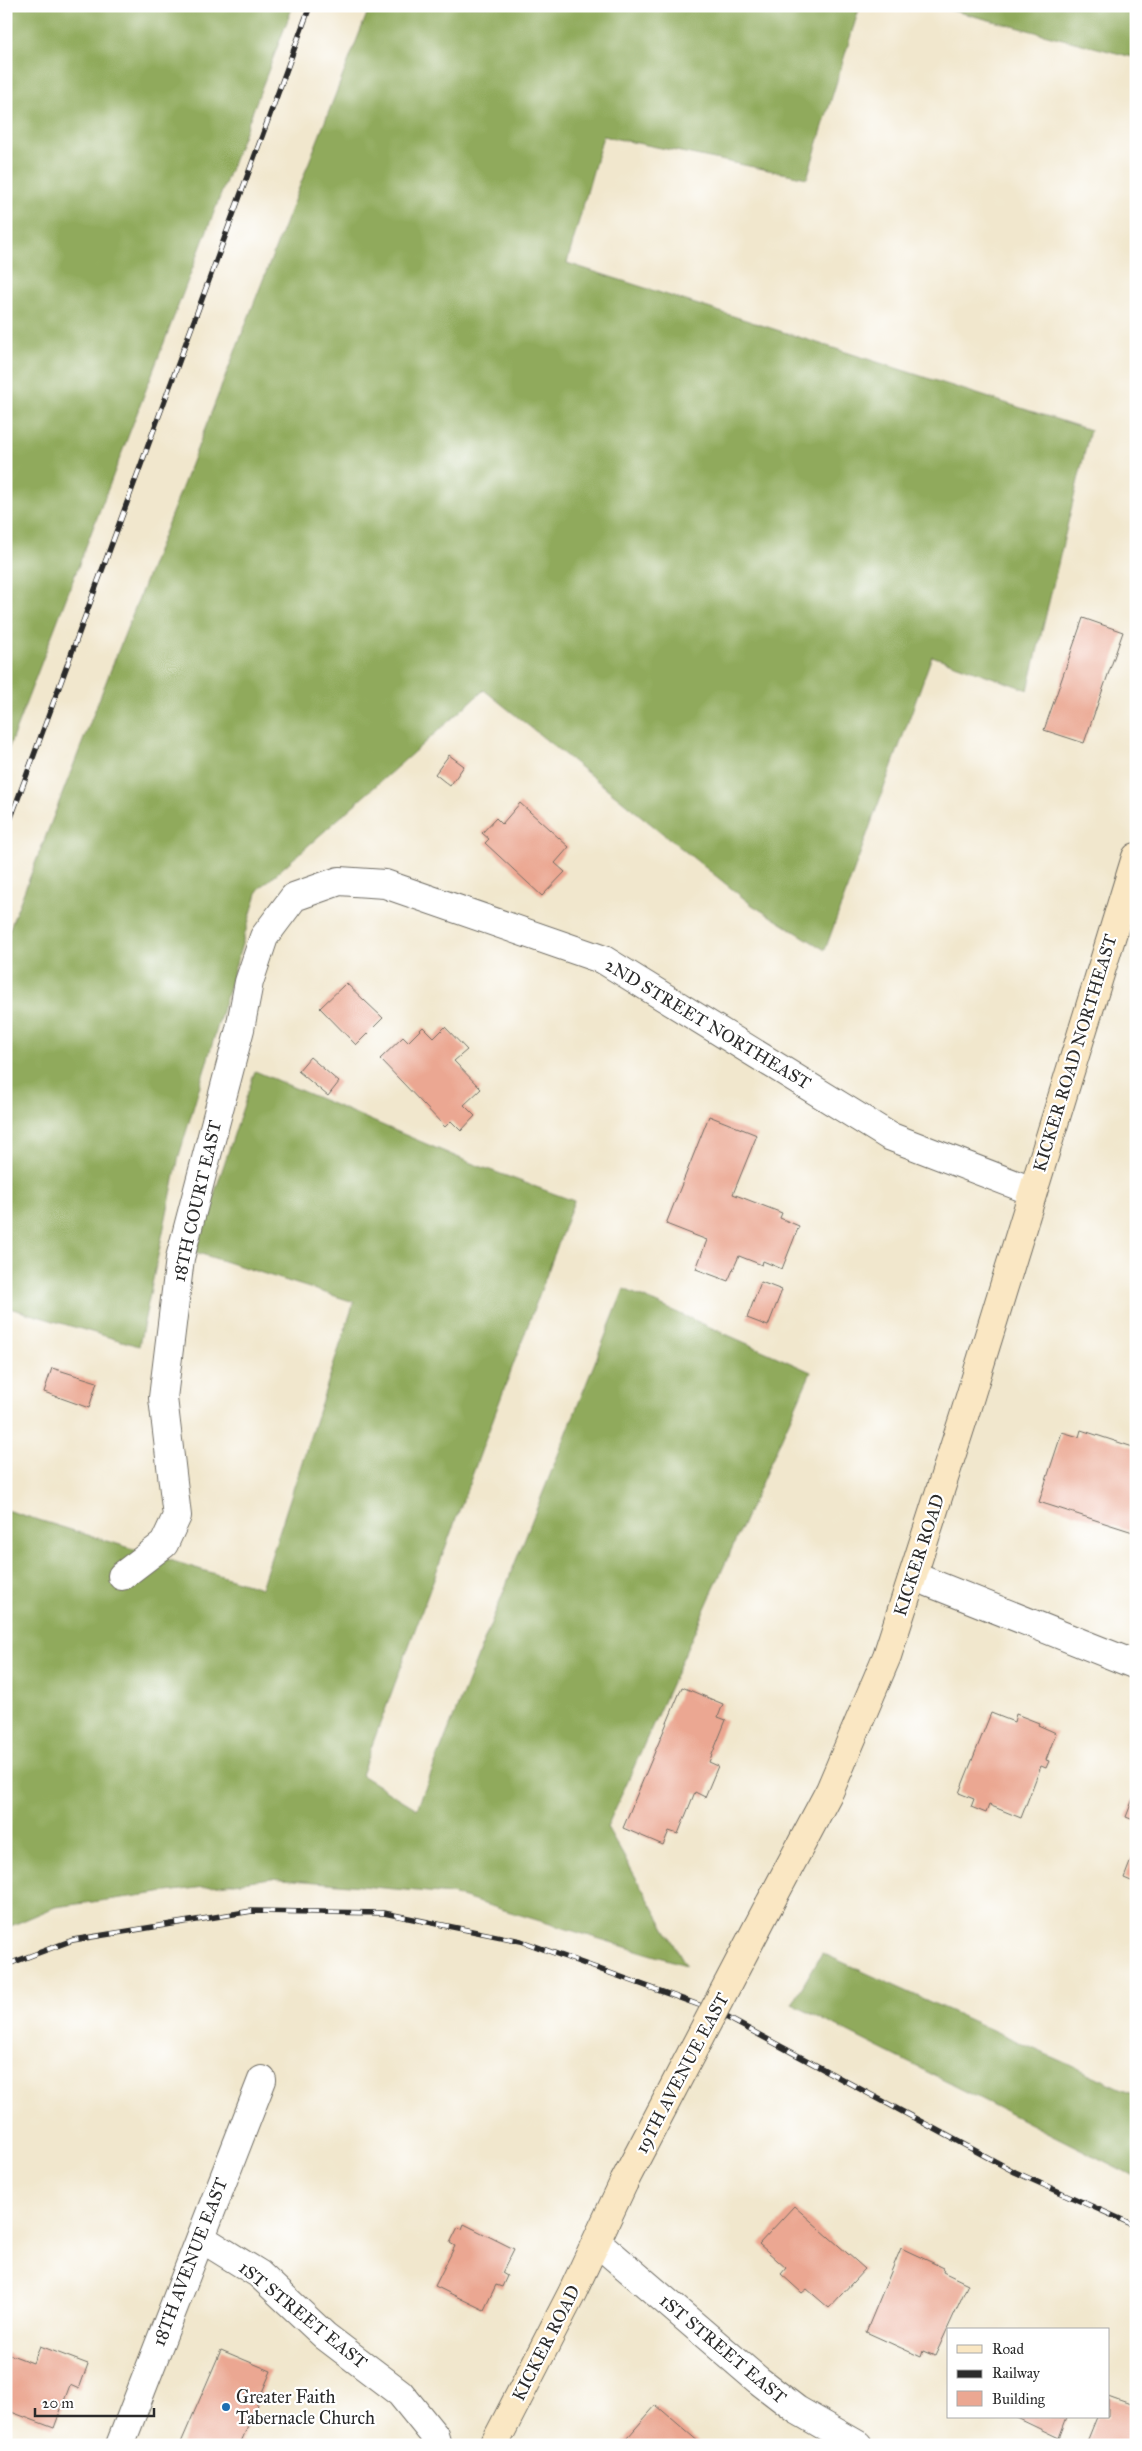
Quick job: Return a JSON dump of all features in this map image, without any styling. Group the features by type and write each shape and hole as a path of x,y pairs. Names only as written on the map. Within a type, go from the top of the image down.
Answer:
{"main road":[{"name":"KICKER ROAD NORTHEAST","path":"1032,1191 1136,857"},
{"name":"KICKER ROAD","path":"769,1905 830,1790 886,1656 913,1576 1032,1191"},
{"name":"19TH AVENUE EAST","path":"597,2242 624,2182 769,1905"},
{"name":"KICKER ROAD","path":"494,2445 597,2242"}],"street":[{"name":"2ND STREET NORTHEAST","path":"314,890 339,881 385,884 604,960 889,1136 1032,1191"},
{"name":"18TH COURT EAST","path":"122,1576 164,1544 177,1516 163,1398 180,1258 240,1029 250,982 264,937 294,897 314,890"},
{"path":"913,1576 1136,1665"},
{"name":"18TH AVENUE EAST","path":"120,2445 202,2238 245,2117 262,2080"},
{"name":"1ST STREET EAST","path":"202,2238 259,2274 325,2336 400,2393 434,2435 437,2445"},
{"name":"1ST STREET EAST","path":"597,2242 758,2380 798,2410 857,2445"}],"green space":[{"path":"6,6 293,6 6,755"},
{"path":"370,6 860,6 807,178 603,136 567,263 1090,430 1028,690 932,656 825,950 752,905 484,690 258,890 179,1156 139,1346 6,1307 6,938"},
{"path":"935,6 1136,6 1136,58"},
{"path":"255,1071 471,1163 574,1201 361,1775 417,1809 624,1289 811,1372 607,1827 686,1965 451,1894 271,1878 55,1907 6,1928 6,1510 261,1588 354,1302 195,1252"},
{"path":"822,1953 1136,2095 1136,2177 792,2004"}],"building":[{"path":"1083,618 1123,632 1084,743 1044,730"},
{"path":"449,755 464,766 450,786 435,774"},
{"path":"520,803 569,847 555,863 565,872 542,896 485,843 489,839 482,833 496,818 502,824"},
{"path":"346,983 383,1018 356,1045 320,1008"},
{"path":"423,1027 434,1038 445,1027 467,1050 454,1061 481,1089 464,1105 475,1116 461,1131 451,1121 445,1127 380,1059 403,1037 408,1042"},
{"path":"310,1057 339,1082 328,1096 298,1071"},
{"path":"709,1116 757,1135 733,1194 782,1213 780,1218 799,1226 782,1269 763,1261 762,1265 739,1256 728,1281 696,1269 707,1240 666,1224"},
{"path":"761,1282 782,1290 768,1326 747,1318"},
{"path":"52,1368 97,1382 89,1408 44,1392"},
{"path":"1081,1430 1136,1448 1136,1533 1039,1502 1062,1432 1079,1437"},
{"path":"682,1687 723,1704 718,1717 726,1720 709,1762 718,1766 705,1797 695,1792 678,1834 669,1831 663,1845 623,1828"},
{"path":"991,1713 1014,1722 1016,1714 1039,1723 1038,1725 1056,1733 1046,1760 1049,1761 1046,1768 1041,1766 1021,1818 989,1805 986,1813 971,1807 974,1799 959,1793"},
{"path":"1136,1791 1136,1821 1126,1817"},
{"path":"1136,1847 1136,1883 1124,1878"},
{"path":"794,2206 865,2269 829,2308 807,2289 802,2293 781,2274 786,2268 759,2244"},
{"path":"464,2224 514,2249 502,2273 507,2276 502,2287 496,2285 484,2310 435,2286 455,2246 450,2243 458,2227 462,2229"},
{"path":"901,2248 944,2268 943,2272 968,2284 935,2356 923,2351 921,2357 866,2332"},
{"path":"40,2346 88,2364 79,2389 70,2385 54,2428 6,2410 6,2353 33,2363"},
{"name":"Greater Faith Tabernacle Church","path":"221,2350 271,2371 241,2442 247,2445 180,2445"},
{"path":"1110,2397 1136,2406 1136,2445 1086,2444 1097,2418 1110,2418"},
{"path":"656,2405 700,2443 698,2445 621,2445"},
{"path":"1017,2418 1067,2418 1059,2438"}],"railway":[{"path":"6,831 310,6"},
{"path":"6,1965 73,1940 252,1911 384,1913 521,1941 713,2010 1015,2172 1136,2226"}],"place":[{"name":"Greater Faith Tabernacle Church","path":"226,2407"}]}
